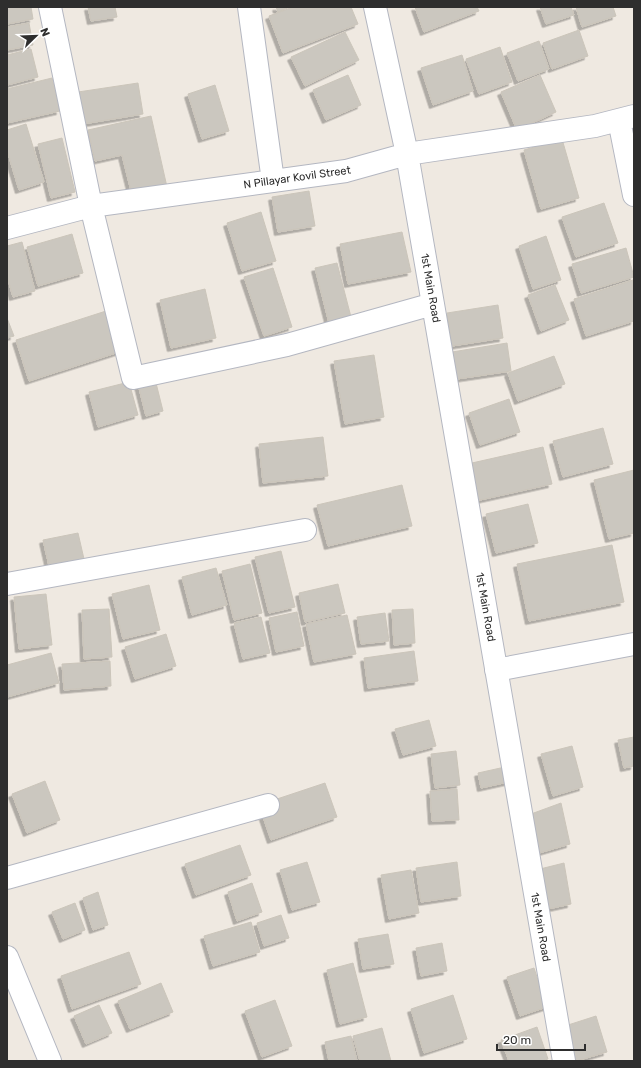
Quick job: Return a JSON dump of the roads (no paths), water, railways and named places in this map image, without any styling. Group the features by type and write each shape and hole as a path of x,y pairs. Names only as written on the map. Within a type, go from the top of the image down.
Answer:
{"street":[{"path":"50,7 91,206 133,378 287,345 433,304"},
{"path":"249,7 273,181"},
{"name":"1st Main Road","path":"375,7 407,154 564,1061"},
{"path":"626,118 634,195"},
{"name":"N Pillayar Kovil Street","path":"7,228 91,206 346,171 407,154 595,126 626,118"},
{"path":"7,584 305,530"},
{"path":"496,670 634,644"},
{"path":"7,878 268,805"},
{"path":"7,957 50,1061"}]}
